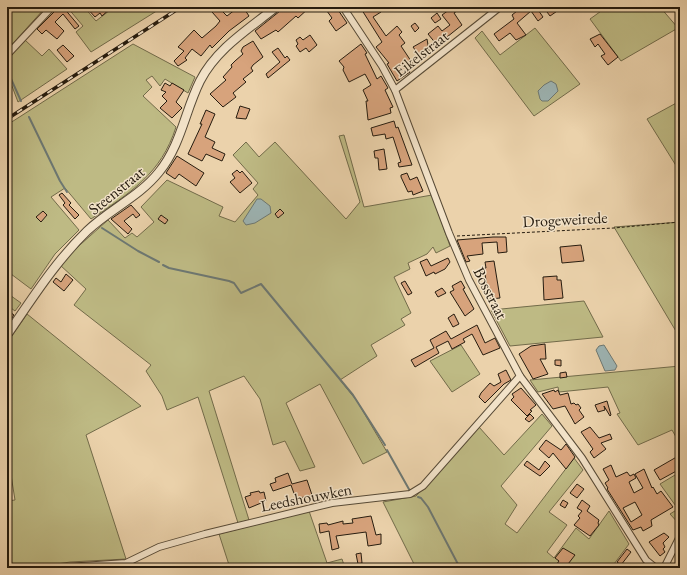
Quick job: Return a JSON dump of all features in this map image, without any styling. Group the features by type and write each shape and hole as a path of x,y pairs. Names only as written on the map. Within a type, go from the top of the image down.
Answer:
{"street":[{"path":"7,55 52,7"},
{"name":"Steenstraat","path":"7,335 53,268 68,251 88,230 142,190 159,172 173,151 200,80 215,59 232,42 276,7"},
{"name":"Bosstraat","path":"343,7 382,66 395,90 450,236 469,280 520,376 582,458 646,560 656,568"},
{"name":"Eikelstraat","path":"395,90 500,7"},
{"name":"Leedshouwken","path":"52,568 126,563 159,547 252,522 332,503 410,494 423,486 520,376"},
{"path":"664,568 680,536"}],"path":[{"name":"Drogeweirede","path":"450,236 614,228 680,222"}],"shaded area":[{"path":"7,7 42,7 44,9 7,50"},
{"path":"67,7 84,7 96,21 114,7 163,7 91,52 76,32 83,26"},
{"path":"603,7 660,7 678,28 621,61 590,19 604,9"},
{"path":"535,28 580,84 534,116 475,38 482,31 500,55"},
{"path":"25,40 42,56 49,49 67,69 18,102 7,73 7,60"},
{"path":"133,44 195,77 188,93 165,79 160,86 152,76 146,80 152,87 143,96 176,127 170,143 162,158 142,181 119,200 91,219 65,188 51,197 79,230 55,254 31,289 7,271 7,125"},
{"path":"680,101 680,172 647,119"},
{"path":"344,135 364,207 432,195 450,246 436,253 433,247 427,254 408,263 410,269 394,277 411,313 401,319 405,325 371,345 377,356 340,380 357,401 387,452 363,464 320,384 286,403 315,467 300,471 285,441 273,445 260,399 244,376 209,391 249,520 238,523 198,397 167,410 162,396 146,371 151,365 74,305 86,289 60,265 108,220 125,238 132,233 137,237 154,222 141,207 167,180 223,207 219,216 235,222 258,195 253,189 258,183 233,155 246,142 259,157 275,142 346,219 360,202 339,136"},
{"path":"680,222 680,338 614,227"},
{"path":"7,293 21,303 15,311 7,305"},
{"path":"584,301 603,337 510,346 491,310"},
{"path":"27,314 141,406 86,435 126,559 70,562 32,568 8,567 7,501 15,500 7,450 7,343"},
{"path":"461,345 480,374 452,392 430,361"},
{"path":"680,366 680,444 672,430 638,445 617,414 620,413 608,387 559,392 558,387 538,392 530,380"},
{"path":"542,414 552,426 501,486 517,505 505,524 517,533 574,458 583,470 549,512 567,525 547,552 554,558 576,528 589,539 609,511 629,544 611,568 416,568 383,502 416,496 479,427 504,455"},
{"path":"680,472 680,525 670,514 678,509 660,484"},
{"path":"309,511 327,563 342,559 345,568 230,568 219,534"}],"water":[{"path":"551,81 556,84 558,91 548,101 542,101 538,91"},
{"path":"257,199 261,199 270,206 271,213 255,223 246,225 243,221"},
{"path":"604,345 617,366 615,370 605,371 596,350 599,346"}],"building":[{"path":"59,7 63,7 79,26 75,29 63,14 55,22 64,31 57,39 46,30 42,34 37,29"},
{"path":"86,7 112,7 102,16 100,13 95,17"},
{"path":"218,7 227,16 236,9 235,7 243,7 249,16 229,31 212,48 210,45 201,56 192,49 185,58 187,60 178,66 174,61 184,51 178,47 194,30 202,38 216,26 220,21 212,12"},
{"path":"285,7 310,7 298,18 296,16 278,32 276,30 261,39 255,31"},
{"path":"324,7 336,7 347,23 336,31 329,21 332,18"},
{"path":"360,7 378,7 381,12 373,17 386,36 397,26 402,32 399,35 405,43 401,46 413,64 407,68 410,72 397,81 387,64 389,63 376,47 382,42"},
{"path":"453,7 457,11 454,13 462,25 437,45 428,34 438,26 442,31 450,25 442,15"},
{"path":"522,7 536,7 543,17 538,21 531,11 517,23 526,35 516,40 510,33 499,41 494,34 514,19 512,15"},
{"path":"554,7 563,7 550,16 547,12"},
{"path":"437,13 441,19 435,23 431,18"},
{"path":"415,23 419,28 415,32 411,26"},
{"path":"600,34 618,57 608,65 601,56 605,54 598,44 595,47 590,39"},
{"path":"310,35 317,45 309,52 306,48 300,52 296,46 298,44 296,40 300,37 303,40"},
{"path":"427,39 429,51 421,58 413,47"},
{"path":"253,41 263,57 253,65 251,68 253,71 243,79 246,82 233,93 236,97 223,107 210,94 226,80 223,77 232,67 231,65 243,54 241,51 243,47"},
{"path":"361,44 367,53 365,54 377,79 381,76 388,88 385,90 393,107 390,108 391,113 368,120 366,101 368,101 363,90 371,85 365,74 349,82 343,70 344,67 339,61"},
{"path":"63,45 74,56 67,62 57,50"},
{"path":"278,48 285,58 287,56 290,60 268,78 266,74 280,62 272,52"},
{"path":"165,83 170,86 172,83 184,90 176,102 182,108 172,118 160,108 167,101 162,96 166,92 161,90"},
{"path":"240,106 250,109 246,119 236,118"},
{"path":"206,110 215,114 205,137 215,142 212,148 225,154 222,161 206,154 202,161 188,154 202,124 200,124"},
{"path":"394,121 396,128 398,127 412,165 399,167 398,163 401,162 393,137 386,139 385,134 373,136 371,128"},
{"path":"384,149 387,169 379,170 378,158 375,158 374,151"},
{"path":"177,156 204,173 196,186 179,174 175,179 166,173"},
{"path":"237,170 240,173 242,171 252,183 240,193 230,182 235,178 232,174"},
{"path":"407,173 410,180 417,177 423,191 413,195 412,191 408,192 401,177 401,175"},
{"path":"62,193 71,203 69,205 79,215 75,219 63,205 65,203 59,195"},
{"path":"131,205 140,215 136,218 133,214 124,221 132,229 128,234 111,219"},
{"path":"280,209 284,213 278,218 275,214"},
{"path":"43,211 47,215 41,222 36,217"},
{"path":"161,215 168,220 165,224 158,219"},
{"path":"506,237 507,252 498,253 497,242 482,243 483,254 467,256 470,261 466,262 457,240"},
{"path":"581,245 584,261 562,263 560,247"},
{"path":"448,258 450,262 445,269 435,274 434,272 426,276 420,262 427,259 431,266"},
{"path":"494,261 500,298 490,299 485,274 482,274 482,269 486,268 485,262"},
{"path":"66,274 73,280 64,291 53,282 56,278 61,282"},
{"path":"557,276 557,280 561,280 563,298 544,300 543,277"},
{"path":"405,281 412,293 408,295 401,283"},
{"path":"461,281 465,288 463,289 474,309 465,316 450,292 454,290 452,286"},
{"path":"442,288 446,293 438,297 435,292"},
{"path":"7,310 14,315 7,325"},
{"path":"454,314 459,324 453,327 448,318"},
{"path":"477,325 485,343 495,338 500,348 483,355 472,334 463,339 465,342 452,349 448,341 436,347 439,353 415,367 411,360 434,348 430,340 446,331 451,339"},
{"path":"545,344 546,359 540,359 548,374 533,379 519,354 531,346"},
{"path":"555,360 561,360 561,366 555,365"},
{"path":"506,370 511,380 504,384 485,403 479,397 481,393 490,383 494,386 501,382 498,374"},
{"path":"566,372 567,377 560,378 560,373"},
{"path":"521,388 536,405 530,410 532,411 527,416 511,400 514,397 512,394"},
{"path":"554,390 555,392 558,390 560,395 568,393 571,404 578,404 581,408 579,410 584,417 575,424 565,406 553,409 542,394"},
{"path":"607,401 610,416 604,406 605,410 598,412 595,405"},
{"path":"530,414 534,418 529,422 525,419"},
{"path":"590,427 599,438 610,434 612,439 601,443 606,449 594,458 590,452 593,449 581,432"},
{"path":"546,440 561,450 566,444 575,457 566,469 553,453 549,458 539,449"},
{"path":"680,455 680,469 660,480 654,470"},
{"path":"527,461 539,470 545,461 550,466 540,476 524,465"},
{"path":"611,465 616,477 627,472 630,476 634,474 636,478 629,482 634,493 643,488 635,474 644,469 652,488 653,487 657,494 661,491 673,507 651,520 652,526 643,531 641,527 633,530 607,489 608,488 605,483 609,480 603,469","holes":["635,502 642,515 631,522 623,508"]},
{"path":"288,473 292,484 307,480 312,495 296,499 291,485 273,491 270,484 276,482 275,478"},
{"path":"577,484 584,489 577,498 570,493"},
{"path":"259,491 260,493 264,492 266,501 249,508 245,497 251,495 250,493"},
{"path":"563,500 568,503 565,508 560,505"},
{"path":"582,500 590,506 587,511 599,520 599,525 590,536 574,525 580,518 578,516 582,511 577,508"},
{"path":"371,516 376,535 381,534 381,544 368,546 366,532 336,536 339,548 332,550 329,531 320,533 319,524 327,523 328,525 343,521 343,524 353,523 352,519"},
{"path":"664,533 669,537 663,543 665,547 663,549 665,552 660,556 649,542"},
{"path":"680,546 680,568 673,568 679,557 676,555"},
{"path":"563,548 575,555 565,568 554,568 559,561 555,558"},
{"path":"627,549 631,552 621,565 617,562"},
{"path":"361,553 362,563 358,564 356,554"}],"waterway":[{"path":"7,70 21,101"},
{"path":"29,117 60,181 67,192"},
{"path":"102,228 138,251 159,262"},
{"path":"163,265 169,268 229,281 234,283 241,293 261,284 353,395 385,445"},
{"path":"387,450 410,491"},
{"path":"418,497 421,498 428,507 460,568"}],"railway":[{"path":"7,119 181,7"}]}
